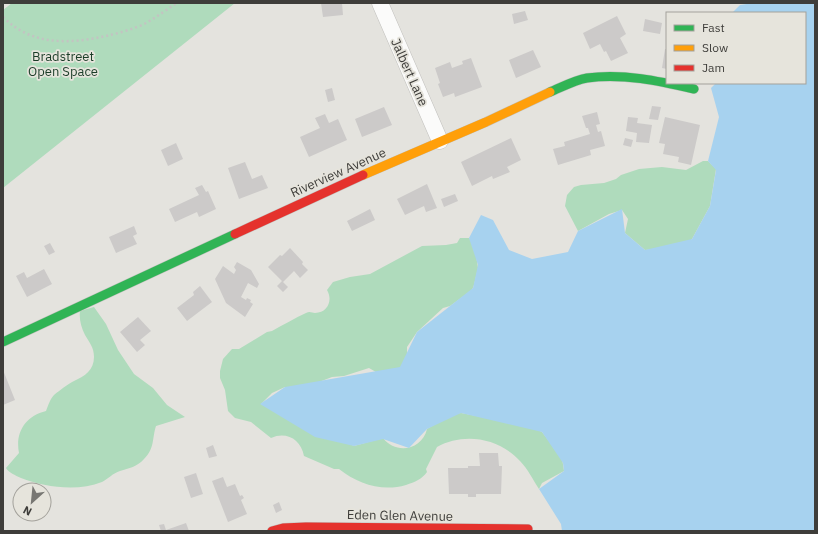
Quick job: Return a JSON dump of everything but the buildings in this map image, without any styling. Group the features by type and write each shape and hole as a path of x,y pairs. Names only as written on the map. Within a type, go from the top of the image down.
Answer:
{"street":[{"name":"Jalbert Lane","path":"380,3 440,141"},
{"name":"Riverview Avenue","path":"3,342 335,187 486,122 549,92 586,78 616,76 666,83"},
{"name":"Riverview Avenue","path":"671,84 694,89"},
{"name":"Eden Glen Avenue","path":"272,531 336,527 528,529"}],"path":[{"path":"3,17 17,29 35,37 55,41 78,42 116,34 145,23 177,3"}],"green space":[{"name":"Bradstreet Open Space","path":"12,3 235,3 3,188 3,10"},
{"path":"703,161 708,161 716,169 710,206 692,239 681,247 645,250 625,233 628,219 622,210 609,214 578,231 565,206 567,195 574,187 604,183 639,169 662,167 686,170"},
{"path":"460,238 469,238 475,248 478,268 472,290 450,306 443,308 417,332 407,347 407,355 402,366 398,369 376,372 369,368 344,376 332,377 306,387 285,387 272,393 261,404 354,446 383,438 395,447 408,448 420,442 427,429 452,414 461,413 530,426 542,432 562,458 564,471 542,483 539,489 523,464 512,453 502,447 481,440 458,440 447,442 437,447 426,469 427,472 418,480 397,487 379,487 354,479 339,469 334,469 304,456 300,445 292,438 282,435 271,438 251,422 235,418 228,411 225,390 220,378 220,371 223,359 232,349 239,349 267,332 272,331 306,313 323,311 329,302 329,294 327,290 333,282 350,277 370,274 422,246 457,243"},
{"path":"94,307 106,324 118,350 134,374 153,388 167,405 185,417 156,426 152,447 148,455 136,466 117,472 102,482 92,485 71,488 52,486 52,482 30,481 10,473 6,468 19,453 18,446 20,432 27,421 39,413 46,411 54,395 85,375 91,369 94,362 93,350 82,329 80,311"}],"water":[{"path":"753,3 815,3 815,531 562,531 561,524 539,489 564,471 563,463 542,432 461,413 427,429 409,448 383,439 354,446 315,437 260,404 285,387 400,367 417,332 473,288 478,265 469,238 481,215 493,220 509,250 532,259 568,252 578,231 622,209 625,233 645,250 692,239 710,206 716,170 708,161 719,117 711,88 715,84 806,84 806,12 733,12 740,5"}],"traffic: fast":[{"path":"550,92 578,80 587,78 614,76 666,83"},
{"path":"672,84 694,89"},
{"path":"3,342 235,234"}],"traffic: slow":[{"path":"363,175 486,122 550,92"}],"traffic: jam":[{"path":"235,234 363,175"},
{"path":"272,531 283,528 306,527 528,529"}]}
